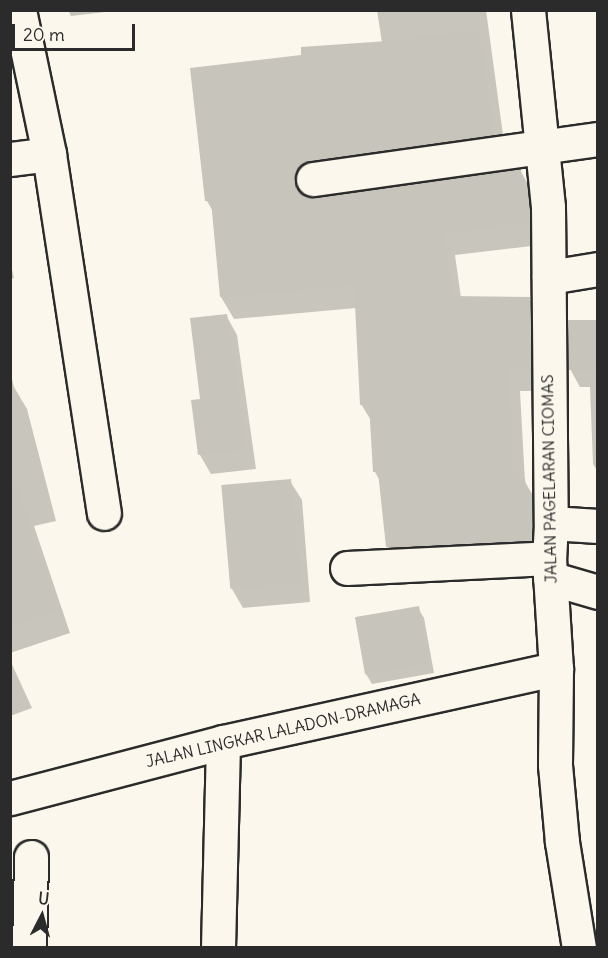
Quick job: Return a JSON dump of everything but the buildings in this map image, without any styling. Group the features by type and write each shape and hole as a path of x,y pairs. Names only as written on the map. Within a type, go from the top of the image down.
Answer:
{"main road":[{"path":"19,10 49,154 104,513"},
{"name":"JALAN PAGELARAN CIOMAS","path":"528,10 548,207 547,329 551,523 549,568 556,669 556,776 562,842 579,948"},
{"path":"313,179 597,139"},
{"path":"10,159 49,154"},
{"path":"549,277 597,269"},
{"path":"551,523 597,526"},
{"path":"347,567 549,568 597,592"},
{"name":"JALAN LINGKAR LALADON-DRAMAGA","path":"10,798 224,742 556,669"},
{"path":"218,948 224,742"},
{"path":"29,948 31,857"}]}
